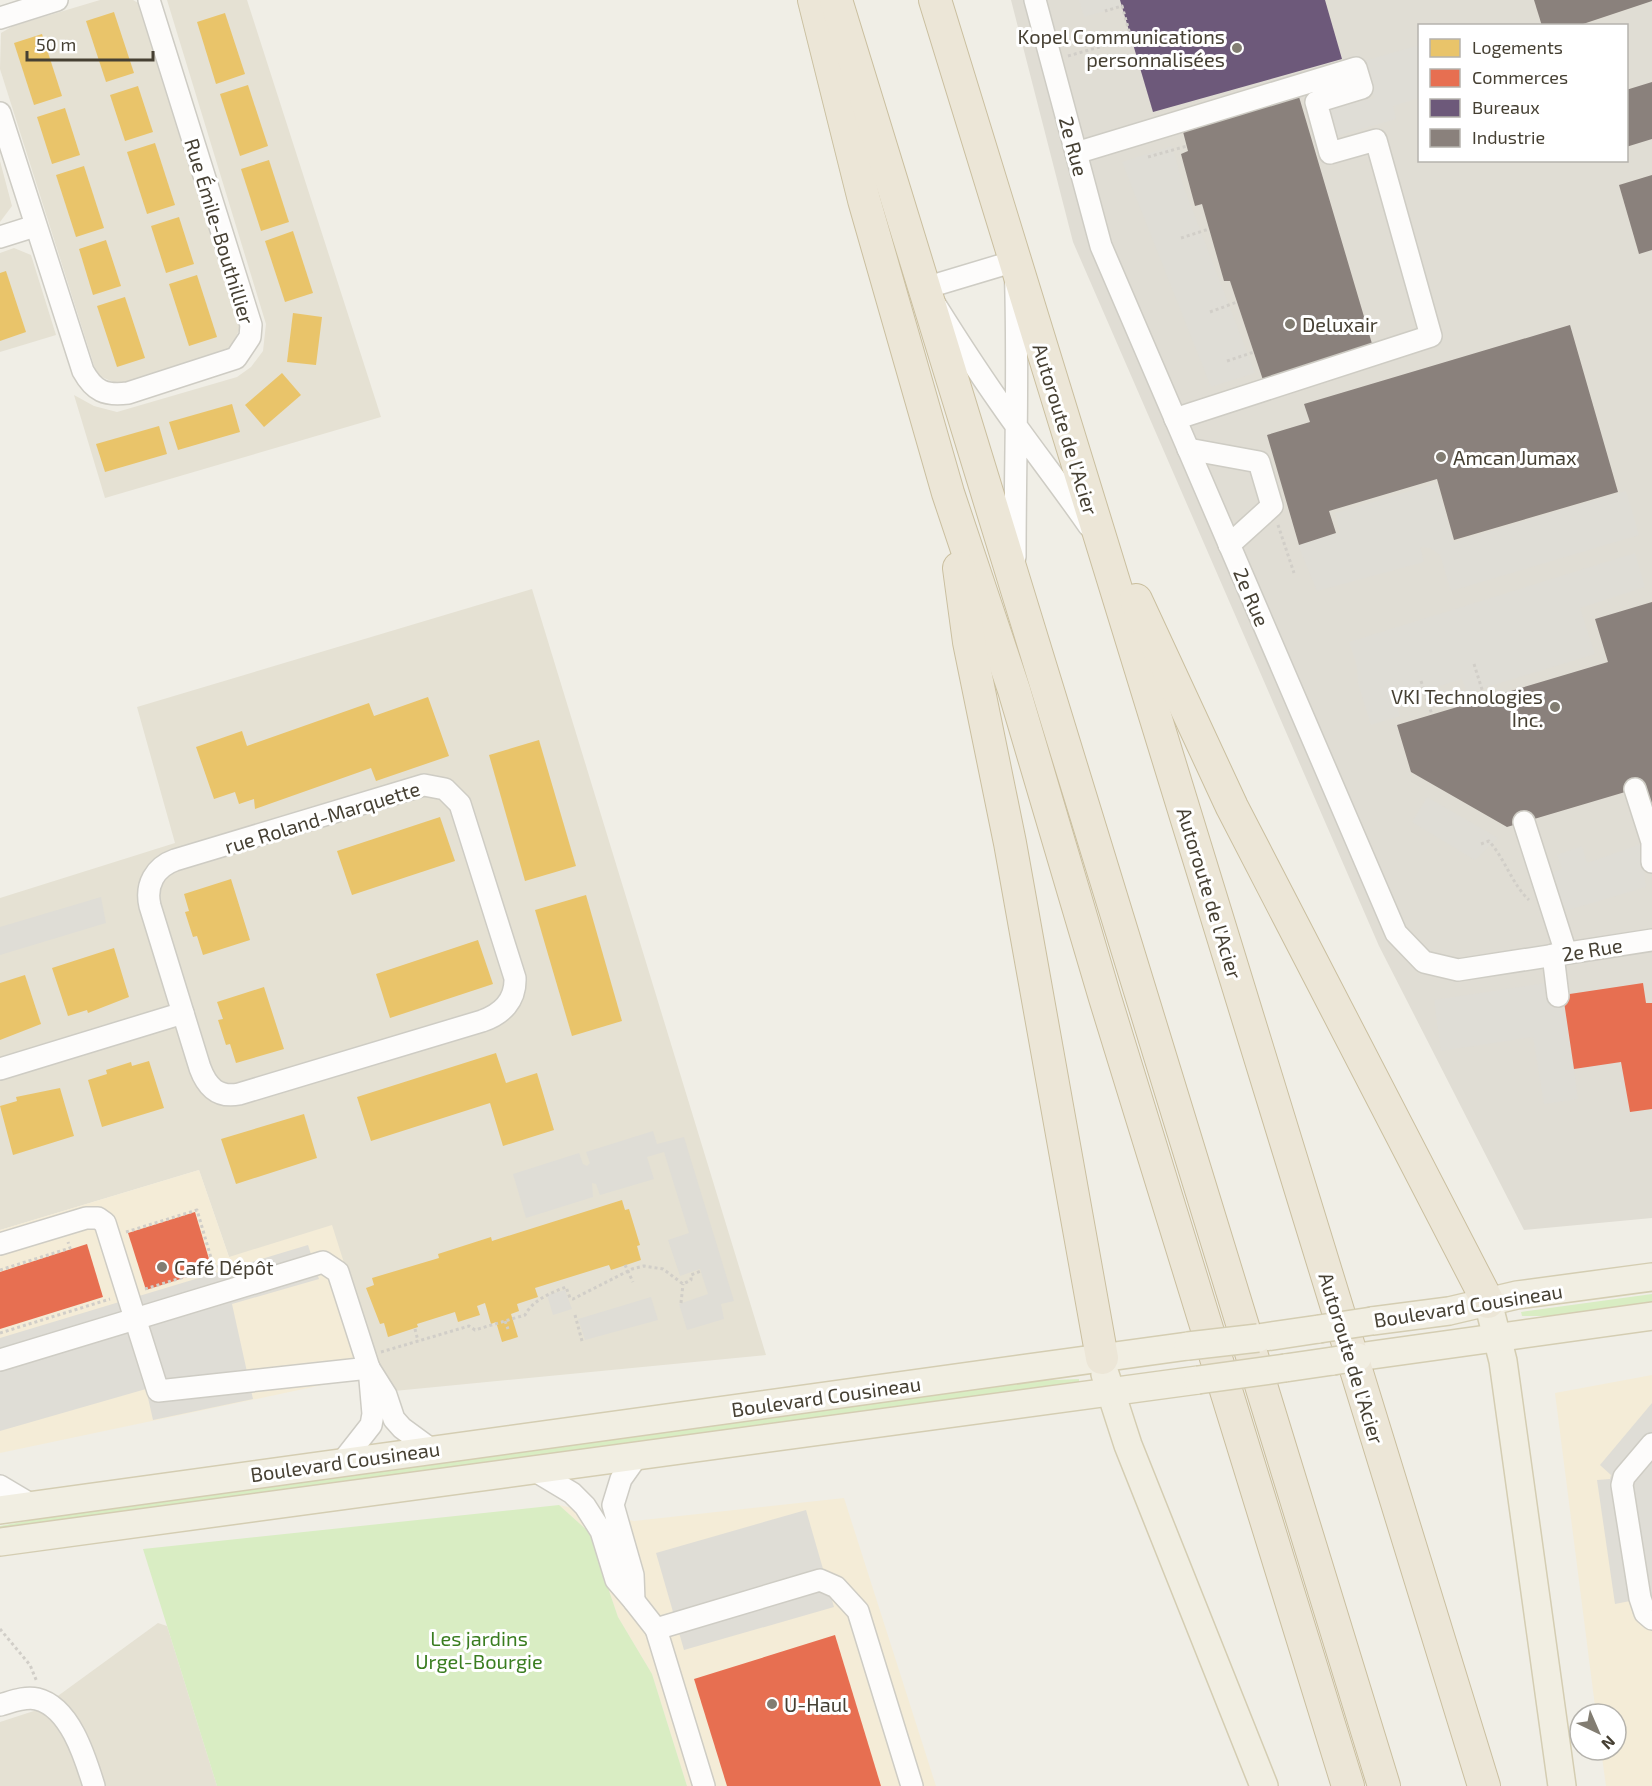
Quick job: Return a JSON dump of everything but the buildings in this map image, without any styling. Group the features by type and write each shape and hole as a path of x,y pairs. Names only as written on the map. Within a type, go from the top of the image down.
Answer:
{"highway":[{"path":"814,0 864,200 948,493 1014,690 1105,998 1348,1786"},
{"path":"836,0 1384,1786"},
{"name":"Autoroute de l'Acier","path":"935,0 1484,1786"},
{"path":"948,493 969,642 1010,843 1102,1358"},
{"path":"1086,494 1232,807 1488,1302"}],"main road":[{"name":"Boulevard Cousineau","path":"0,1510 1449,1311 1521,1295 1652,1277"},
{"path":"1488,1302 1498,1338 1562,1786"},
{"name":"Boulevard Cousineau","path":"0,1542 1198,1380 1652,1316"},
{"path":"1102,1358 1109,1392 1128,1445 1264,1786"}],"street":[{"path":"0,18 57,0"},
{"name":"Rue Émile-Bouthillier","path":"0,113 83,371 90,384 100,392 113,395 128,393 236,358 245,349 250,337 251,325 149,0"},
{"name":"2e Rue","path":"1035,0 1101,246 1396,933 1424,962 1458,969 1652,940"},
{"path":"1076,153 1356,68 1362,88 1316,102 1330,153 1376,140 1431,336 1175,419"},
{"path":"0,237 35,226"},
{"path":"1015,585 1016,426 1015,261 925,288 1016,426 1125,576"},
{"path":"1188,449 1259,462 1272,506 1229,545"},
{"name":"rue Roland-Marquette","path":"424,785 440,787 457,800 515,978 513,995 499,1014 229,1095 214,1090 205,1080 183,1013 148,900 152,878 164,865 424,785"},
{"path":"1635,789 1652,843 1652,862"},
{"path":"1524,822 1550,903 1559,954 1558,996"},
{"path":"0,1069 183,1013"},
{"path":"0,1244 86,1218 102,1220 110,1231 158,1392 372,1361"},
{"path":"0,1360 323,1262 338,1272 397,1424 432,1450"},
{"path":"342,1462 371,1425 373,1414 372,1361"},
{"path":"1652,1444 1624,1478 1622,1485 1640,1598 1645,1613 1652,1619"},
{"path":"634,1601 633,1575 613,1504 621,1479 638,1455"},
{"path":"532,1470 572,1493 585,1506 601,1531 616,1580 656,1629 704,1786"},
{"path":"0,1486 32,1505"},
{"path":"656,1629 814,1580 830,1584 850,1600 861,1617 912,1786"},
{"path":"0,1705 24,1699 36,1699 59,1712 87,1763 94,1786"},
{"path":"698,1727 716,1786"}],"path":[{"path":"1052,61 1131,38 1122,6 1105,11"},
{"path":"1148,157 1187,146"},
{"path":"1181,238 1209,229"},
{"path":"1209,312 1237,302"},
{"path":"1227,361 1254,352"},
{"path":"1272,506 1294,573"},
{"path":"1474,664 1485,699"},
{"path":"1421,681 1432,715"},
{"path":"1481,844 1489,841 1500,854 1527,900 1540,906 1550,903"},
{"path":"128,1243 124,1232 197,1210 214,1268"},
{"path":"0,1270 70,1248 65,1233"},
{"path":"141,1288 146,1290 230,1263"},
{"path":"625,1265 633,1282"},
{"path":"372,1361 418,1341 469,1326 476,1330 525,1315 529,1306 539,1302 544,1294 566,1287 570,1298 573,1299 628,1271 644,1266 657,1266 668,1271 682,1284"},
{"path":"682,1284 691,1280 691,1275 701,1271"},
{"path":"681,1303 682,1284"},
{"path":"0,1333 118,1295"},
{"path":"575,1315 582,1341"},
{"path":"505,1321 507,1329"},
{"path":"415,1329 418,1341"},
{"path":"0,1629 30,1665 37,1683 36,1699"}],"shaded area":[{"path":"100,0 133,0 140,4 240,328 230,350 120,385 97,375 0,69 1,33 13,26"},
{"path":"167,0 247,0 381,417 105,498 74,395 94,406 117,412 237,377 251,367 263,351 266,324"},
{"path":"1011,0 1652,0 1652,1218 1524,1230 1379,946 1073,242"},
{"path":"1079,0 1120,0 1122,6 1084,17"},
{"path":"1418,45 1418,98 1393,106 1396,119 1334,137 1327,110 1374,98 1364,61"},
{"path":"1172,146 1183,185 1255,373 1211,387 1122,162"},
{"path":"0,161 12,206 0,222"},
{"path":"14,248 31,255 56,335 0,352 0,253"},
{"path":"1437,483 1454,542 1626,491 1639,535 1451,591 1440,555 1430,548 1420,547 1424,562 1317,591 1298,545 1340,532 1335,513"},
{"path":"1635,553 1645,587 1580,608 1595,654 1467,693 1462,679 1395,700 1400,716 1371,725 1358,683 1357,666 1349,642"},
{"path":"532,589 766,1355 394,1391 229,1257 199,1170 0,1230 0,898 175,843 137,707"},
{"path":"1427,797 1498,838 1475,860 1412,822"},
{"path":"1641,844 1646,887 1568,910 1534,879 1562,869 1557,855 1582,846 1587,863"},
{"path":"101,897 106,923 0,955 0,927"},
{"path":"1545,983 1548,997 1563,995 1578,1099 1544,1104 1533,1037 1441,1051 1434,1000"},
{"path":"653,1131 657,1144 684,1137 734,1301 721,1304 724,1319 687,1330 679,1304 708,1294 700,1269 680,1276 668,1240 689,1233 664,1152 647,1157 654,1179 600,1195 596,1184 592,1183 593,1197 526,1218 513,1174 579,1153 583,1164 587,1166 590,1163 586,1152"},
{"path":"199,1170 229,1257 332,1225 379,1373 0,1453 0,1230"},
{"path":"308,1245 319,1279 232,1304 253,1399 153,1420 146,1389 0,1431 0,1338"},
{"path":"565,1290 572,1309 553,1315 547,1295"},
{"path":"651,1297 658,1320 585,1340 578,1319"},
{"path":"1652,1375 1652,1786 1606,1786 1603,1762 1628,1762 1628,1702 1594,1702 1555,1393"},
{"path":"1652,1403 1652,1609 1633,1615 1630,1601 1615,1604 1597,1480 1610,1479 1611,1475 1600,1465"},
{"path":"844,1498 936,1786 687,1786 652,1674 618,1617 589,1532 559,1505 634,1521"},
{"path":"806,1510 834,1607 684,1650 656,1553"},
{"path":"158,1623 167,1626 217,1786 0,1786 0,1722 40,1709"}],"green space":[{"path":"1652,1294 1652,1306 1568,1316 1522,1316 1521,1312"},
{"path":"1079,1379 1079,1383 0,1532 0,1526 119,1504 1029,1381"},
{"name":"Les jardins Urgel-Bourgie","path":"559,1505 589,1532 618,1617 652,1674 687,1786 217,1786 143,1549"}],"place":[{"name":"Kopel Communications personnalisées","path":"1237,48"},
{"name":"Deluxair","path":"1290,324"},
{"name":"Amcan Jumax","path":"1441,457"},
{"name":"VKI Technologies Inc.","path":"1555,707"},
{"name":"Café Dépôt","path":"162,1267"},
{"name":"U-Haul","path":"772,1704"}]}
